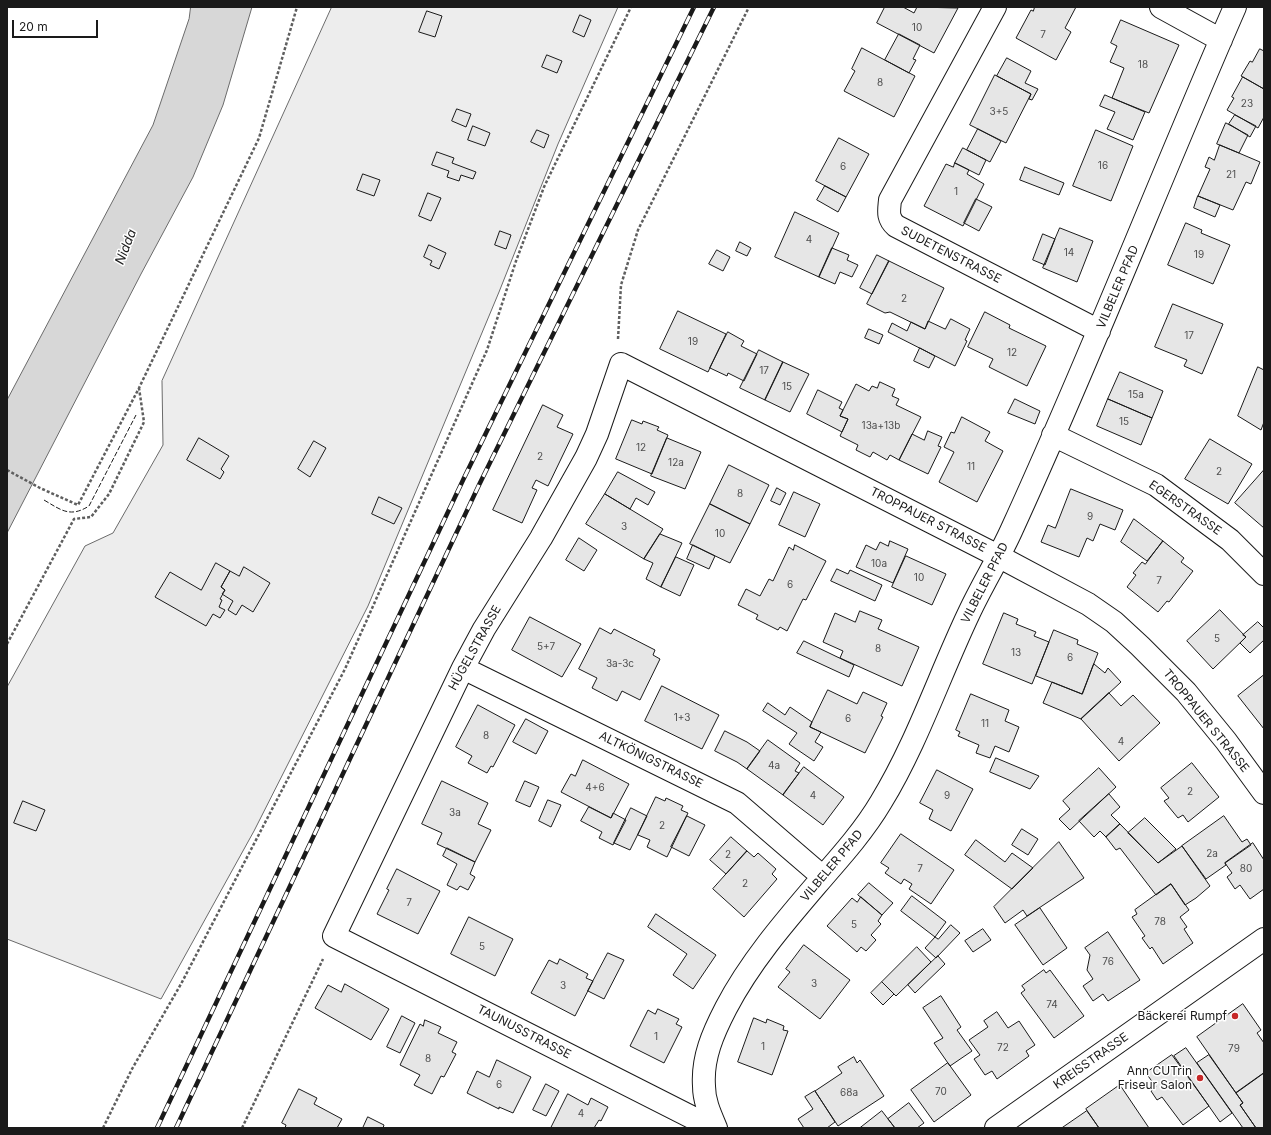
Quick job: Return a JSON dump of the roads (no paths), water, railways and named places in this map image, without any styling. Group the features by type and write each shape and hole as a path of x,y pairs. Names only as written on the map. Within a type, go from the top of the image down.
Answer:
{"street":[{"name":"SUDETENSTRASSE","path":"995,7 890,200 890,221 896,226 1099,331"},
{"path":"1161,7 1221,40"},
{"name":"VILBELER PFAD","path":"715,1128 707,1106 704,1087 704,1065 715,1030 730,1000 753,962 864,827 897,774 969,613 1011,532 1099,331 1235,7"},
{"name":"TROPPAUER STRASSE","path":"621,364 998,556 1088,604 1114,622 1186,692 1226,742 1264,794"},
{"name":"HÜGELSTRASSE","path":"334,936 462,668 484,629 541,538 576,477 597,434 621,364"},
{"name":"EGERSTRASSE","path":"1053,435 1156,485 1230,540 1264,574"},
{"name":"ALTKÖNIGSTRASSE","path":"462,668 737,803 823,877"},
{"name":"TAUNUSSTRASSE","path":"334,936 715,1128"},
{"name":"KREISSTRASSE","path":"996,1128 1264,939"}],"water":[{"name":"Nidda","path":"191,7 252,7 223,105 193,177 7,533 7,400 153,125 189,19"}],"railway":[{"path":"157,1128 464,478 694,7"},
{"path":"176,1128 479,485 714,7"}],"place":[{"name":"Bäckerei Rumpf","path":"1235,1016"},
{"name":"Ann CUTrin Friseur Salon","path":"1200,1078"}]}
